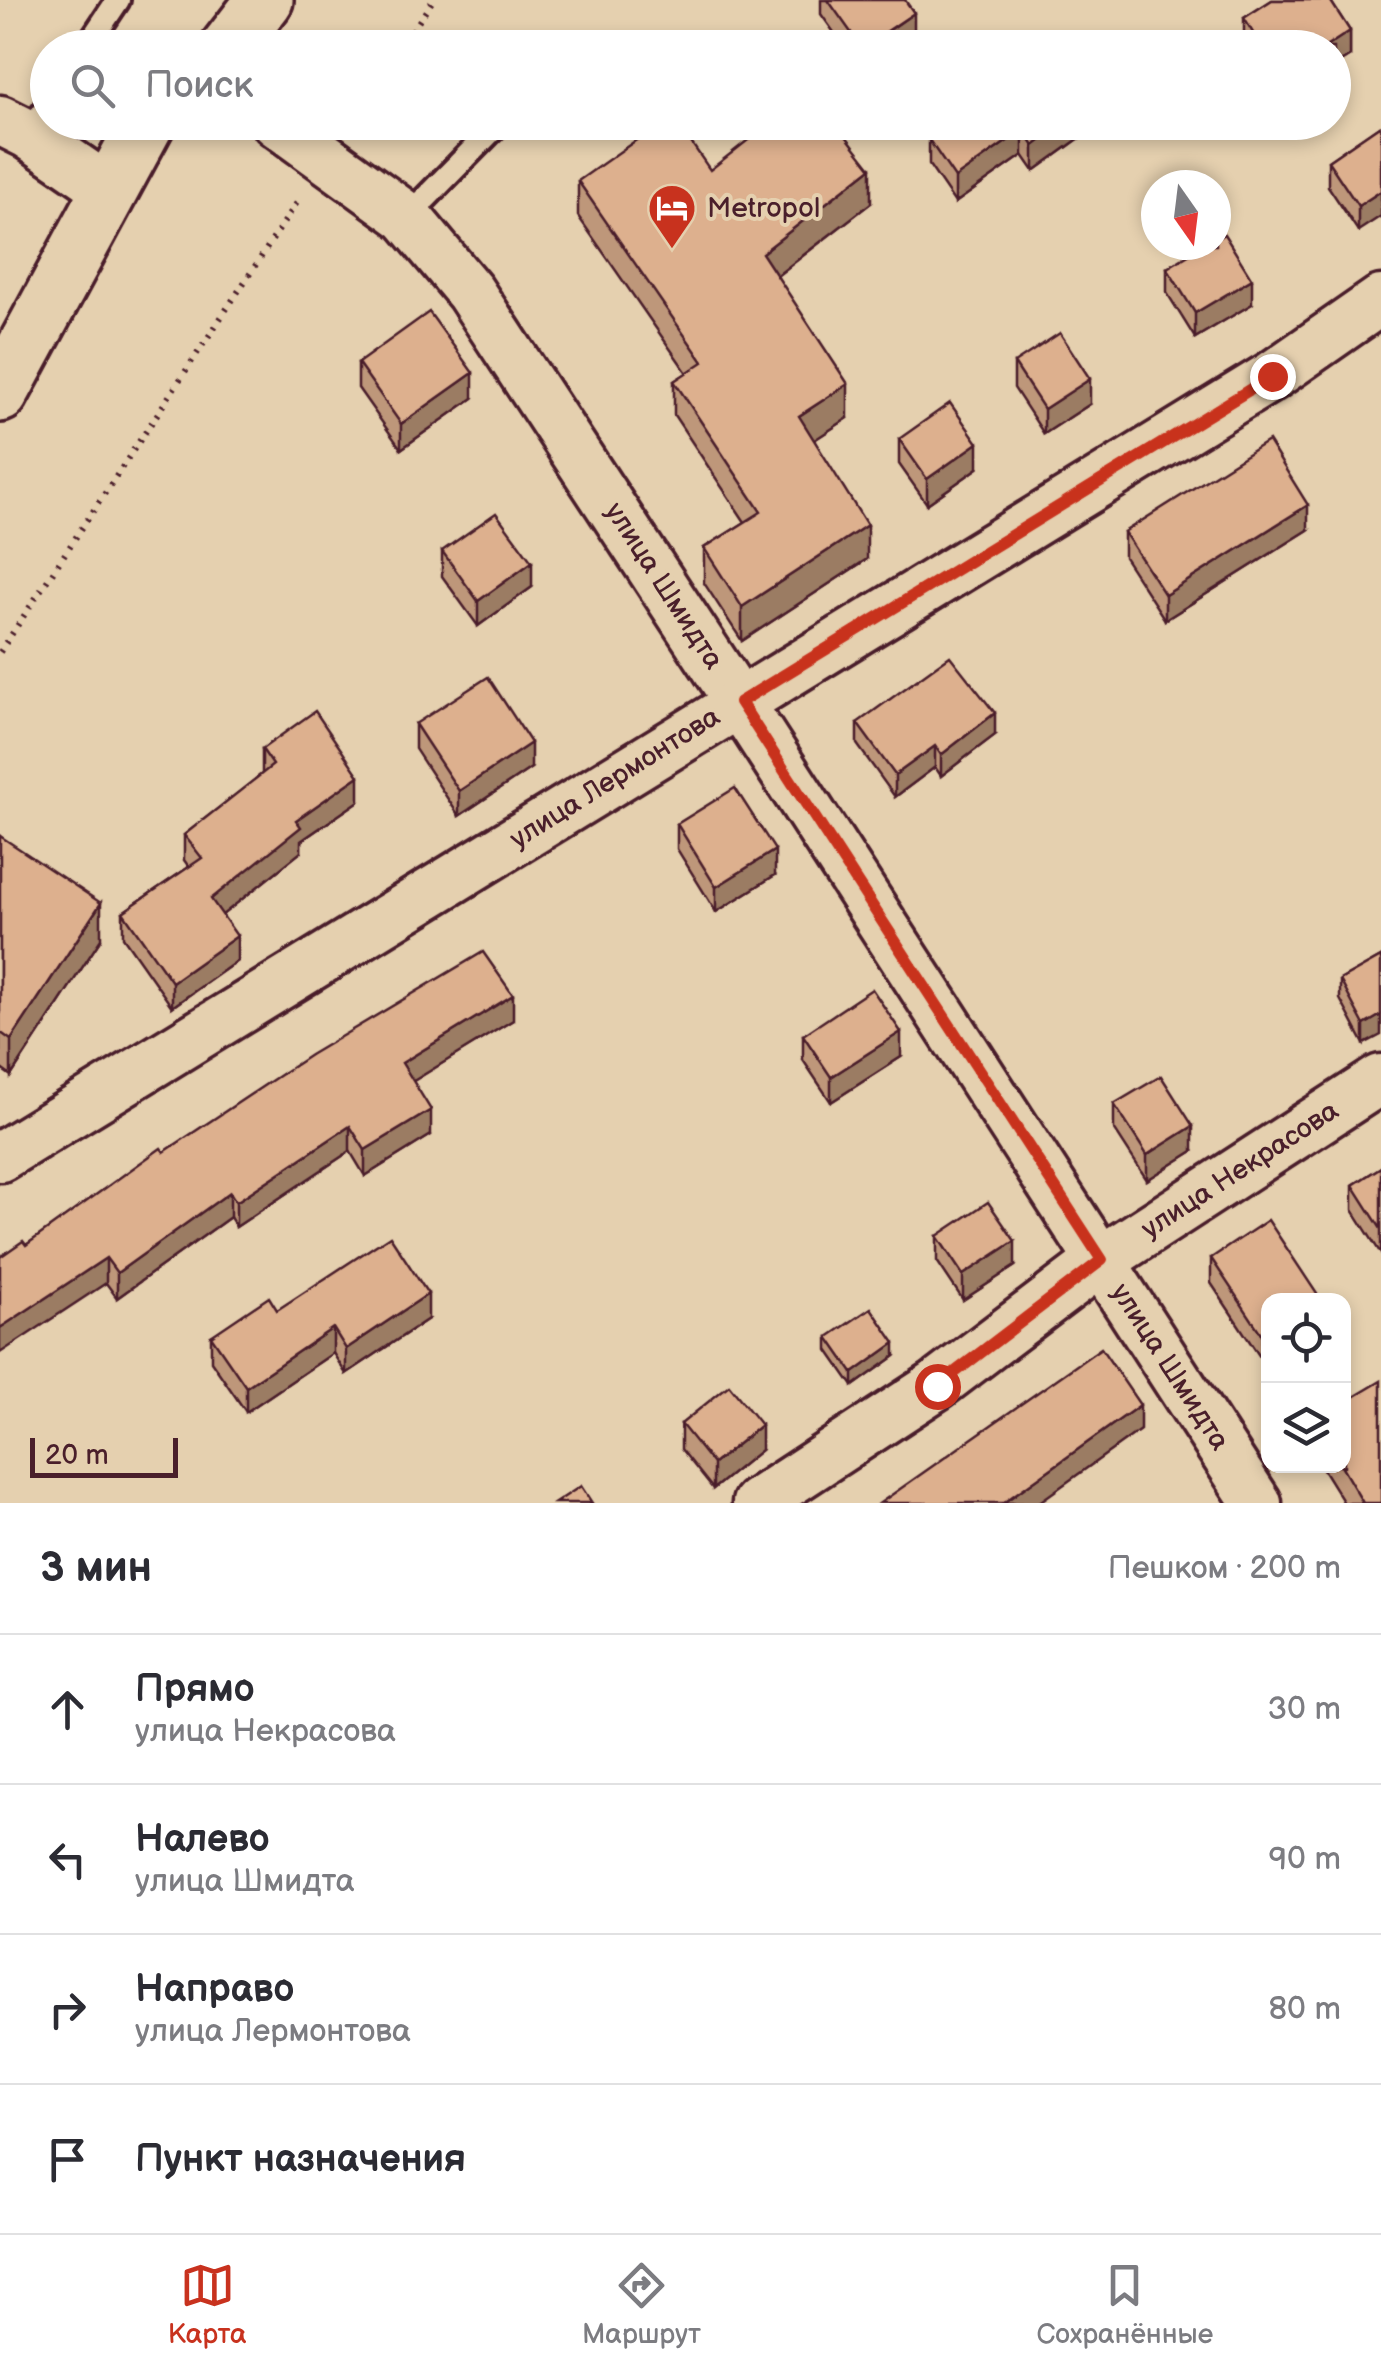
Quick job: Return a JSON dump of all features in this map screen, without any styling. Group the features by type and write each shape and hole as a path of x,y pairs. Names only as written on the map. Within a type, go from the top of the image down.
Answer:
{"main road":[{"path":"200,30 220,0"},
{"path":"242,30 265,0"},
{"path":"0,394 137,140"},
{"path":"112,191 153,140"}],"street":[{"path":"50,140 112,191"},
{"name":"улица Шмидта","path":"301,140 408,216 470,292 1257,1503"},
{"name":"улица Лермонтова","path":"0,1158 1272,376 1381,300"},
{"name":"улица Некрасова","path":"757,1503 937,1386 1102,1260 1381,1079"}],"lane":[{"path":"98,30 118,0"},
{"path":"408,216 482,140"}],"path":[{"path":"413,30 433,0"},
{"path":"0,652 326,158"}],"building":[{"path":"828,0 905,0 914,13 889,30 849,30"},
{"path":"1272,0 1330,0 1349,30 1251,30 1244,18"},
{"path":"1379,126 1381,191 1358,206 1328,161"},
{"path":"636,140 689,140 710,170 748,140 849,140 871,168 762,253 848,384 799,416 867,525 742,607 704,548 761,512 674,381 703,362 578,181"},
{"path":"929,140 1009,140 955,178"},
{"path":"1231,245 1252,279 1195,313 1167,268 1180,260 1231,260"},
{"path":"429,312 473,373 401,424 358,363"},
{"path":"1060,333 1090,379 1044,409 1014,363"},
{"path":"950,403 978,443 927,479 899,439"},
{"path":"1268,441 1308,505 1165,595 1124,532"},
{"path":"496,513 532,562 478,601 442,551"},
{"path":"950,656 995,713 941,755 935,746 895,775 857,723"},
{"path":"488,677 531,743 459,791 415,724"},
{"path":"315,711 359,776 296,820 301,827 211,899 237,936 172,982 123,912 202,858 184,835 273,765 262,749"},
{"path":"735,788 775,850 716,887 677,824"},
{"path":"0,836 101,903 11,1040 0,1032"},
{"path":"483,952 513,995 402,1063 431,1110 365,1150 350,1126 236,1202 230,1192 117,1273 106,1258 0,1328 0,1257 23,1241 26,1245 161,1148 164,1152 310,1055"},
{"path":"1381,957 1381,1015 1364,1025 1340,980"},
{"path":"872,989 901,1032 831,1077 803,1035"},
{"path":"1161,1076 1193,1126 1147,1155 1114,1104"},
{"path":"1381,1167 1381,1229 1353,1185"},
{"path":"988,1202 1015,1241 963,1275 937,1236"},
{"path":"1268,1220 1316,1293 1261,1293 1261,1333 1211,1258"},
{"path":"390,1236 428,1294 346,1349 333,1328 246,1387 211,1336 269,1297 277,1310"},
{"path":"871,1308 895,1343 853,1373 828,1337"},
{"path":"1101,1348 1140,1405 1003,1503 880,1503"},
{"path":"1381,1381 1381,1503 1363,1503 1345,1473 1351,1473 1351,1399"},
{"path":"729,1385 761,1425 713,1464 681,1424"},
{"path":"581,1486 592,1503 555,1503"}],"place":[{"name":"Metropol","path":"672,250"}],"route":[{"path":"937,1386 1102,1260 740,702 1272,376"}]}
